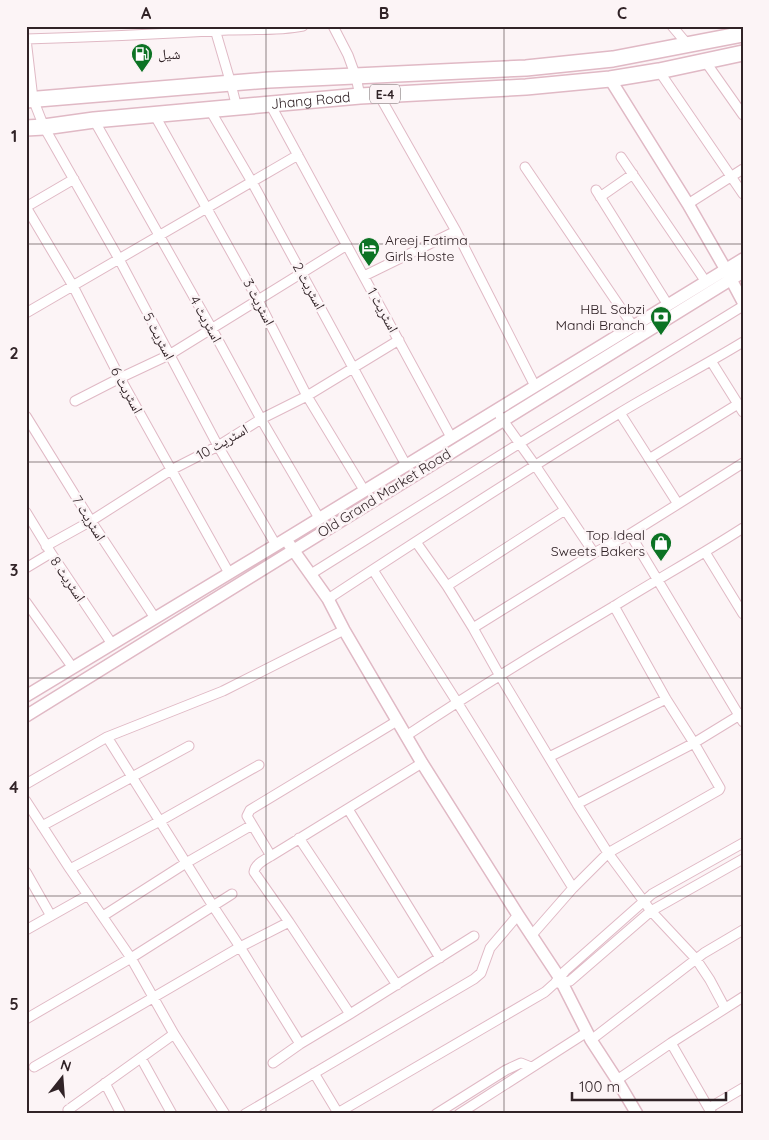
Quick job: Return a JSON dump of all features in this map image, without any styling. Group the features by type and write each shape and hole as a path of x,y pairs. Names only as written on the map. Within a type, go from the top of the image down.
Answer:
{"highway":[{"name":"Jhang Road","path":"30,99 269,80 526,68 614,59 743,32"},
{"name":"Jhang Road","path":"26,128 154,114 360,96 526,87 610,79 659,71 743,53"}],"street":[{"path":"236,108 231,84 214,29 287,29 303,26"},
{"path":"332,26 348,55 360,96"},
{"path":"672,26 688,45"},
{"path":"740,26 743,32"},
{"name":"اسٹریٹ 5","path":"214,29 115,36 26,39 30,99 218,446 281,542"},
{"path":"705,61 743,114"},
{"path":"659,71 743,194"},
{"path":"610,79 688,204 743,302"},
{"path":"379,95 456,231 535,386"},
{"name":"اسٹریٹ 1","path":"270,104 451,437"},
{"name":"اسٹریٹ 2","path":"210,110 252,182 406,465"},
{"name":"اسٹریٹ 3","path":"154,114 258,300 307,396 364,490"},
{"name":"اسٹریٹ 4","path":"94,120 261,419 319,518"},
{"path":"26,313 298,155"},
{"path":"621,158 706,282"},
{"path":"526,167 633,326"},
{"path":"688,204 743,169"},
{"path":"633,174 598,193 668,305"},
{"path":"26,207 74,179"},
{"name":"اسٹریٹ 6","path":"26,207 73,286 120,378 228,573"},
{"path":"364,276 456,231"},
{"path":"76,401 169,355 347,245"},
{"name":"Old Grand Market Road","path":"26,716 293,550 499,415 728,275 743,259"},
{"name":"Old Grand Market Road","path":"26,696 451,437 499,415 535,386 706,282 743,272"},
{"path":"311,574 743,306"},
{"name":"اسٹریٹ 10","path":"26,568 90,521 171,470 218,446 261,419 307,396 399,340"},
{"path":"328,599 620,413 743,342"},
{"path":"649,459 740,408 711,361"},
{"path":"620,413 678,504"},
{"path":"499,415 594,553"},
{"name":"اسٹریٹ 7","path":"26,416 90,521 155,618"},
{"path":"473,628 594,553 630,534 743,463"},
{"path":"447,586 565,510"},
{"name":"اسٹریٹ 8","path":"26,512 48,550 112,644"},
{"path":"406,736 457,702 743,528"},
{"path":"577,804 741,717 630,534"},
{"path":"281,542 293,550 328,599 344,630 422,763 559,981 589,1036 637,1114"},
{"path":"416,542 447,586 473,628 500,676 608,853 651,911 696,959 725,1008"},
{"path":"705,552 743,614"},
{"path":"372,570 573,888"},
{"path":"26,602 73,668"},
{"path":"531,936 573,888 608,853 719,790 720,786 666,699 614,606"},
{"path":"26,784 108,738 223,690 344,630"},
{"path":"549,757 666,699"},
{"path":"271,856 247,816 250,810 397,721"},
{"path":"108,738 300,1044"},
{"path":"42,826 188,746"},
{"path":"350,1014 254,872 257,866 271,856 422,763"},
{"path":"70,870 259,766"},
{"path":"26,800 70,870 131,958 174,1034 225,1114"},
{"path":"348,809 440,958"},
{"path":"102,916 186,863 252,825"},
{"path":"299,838 397,985"},
{"path":"314,1073 337,1113 545,992 652,894 743,843"},
{"path":"559,981 570,981 581,973 651,911 743,859"},
{"path":"26,872 51,916"},
{"path":"26,1018 131,958 232,894"},
{"path":"26,930 88,895"},
{"path":"246,1114 474,979 481,973 490,948 518,915"},
{"path":"34,1067 240,947 289,922"},
{"path":"459,1114 531,1067 589,1036 704,953 743,930"},
{"path":"273,1063 300,1044 474,936"},
{"path":"617,1080 743,997"},
{"path":"70,1114 68,1110 174,1034"},
{"path":"671,1043 711,1111 743,1088"},
{"path":"141,1058 172,1114"},
{"path":"436,1114 506,1070 521,1063 531,1067"},
{"path":"105,1083 121,1114"}],"place":[{"name":"شیل","path":"142,73"},
{"name":"Areej Fatima Girls Hoste","path":"369,267"},
{"name":"HBL Sabzi Mandi Branch","path":"661,336"},
{"name":"Top Ideal Sweets Bakers","path":"661,562"}]}
